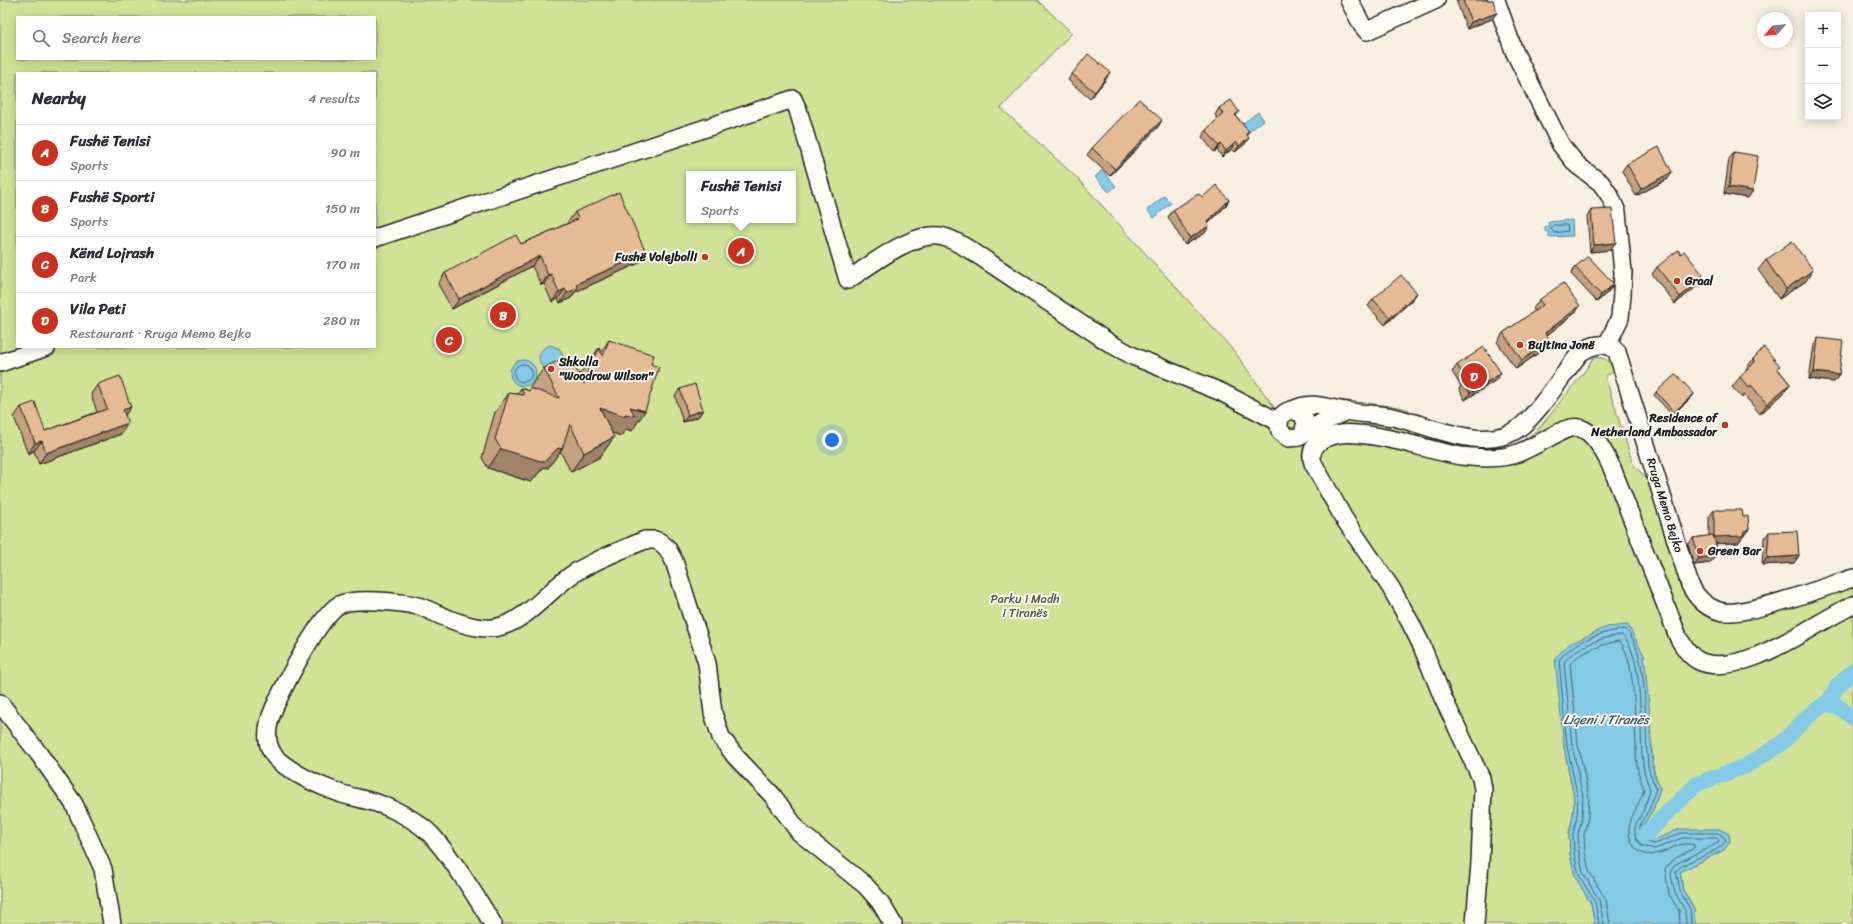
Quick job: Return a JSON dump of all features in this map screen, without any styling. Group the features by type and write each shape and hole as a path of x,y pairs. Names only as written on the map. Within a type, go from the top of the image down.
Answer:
{"street":[{"path":"1349,0 1367,31 1436,0"},
{"path":"1346,411 1321,422 1299,437 1288,438 1280,430 1279,422 1282,415 1286,412 1301,406 1314,405 1346,411 1373,413 1472,439 1498,437 1510,434 1528,419 1580,353 1588,347 1607,345 1620,318 1623,272 1617,212 1610,196 1600,183 1577,164 1561,145 1514,51 1496,0"},
{"path":"376,238 795,96 848,280 896,249 916,239 940,236 960,244 981,257 1111,344 1135,357 1221,392 1279,422"},
{"name":"Rruga Memo Bejko","path":"1607,345 1612,347 1617,352 1690,585 1695,594 1703,602 1720,612 1760,608 1853,578"},
{"path":"0,363 44,348"},
{"path":"1293,410 1302,413 1305,418 1306,423 1303,433"},
{"path":"1475,924 1480,863 1483,789 1481,778 1443,698 1421,644 1410,622 1391,588 1343,518 1313,463 1311,456 1312,449 1317,443 1335,436 1356,433 1460,456 1492,458 1504,457 1518,453 1565,429 1581,428 1589,432 1604,451 1612,468 1679,639 1688,654 1698,661 1710,665 1729,665 1776,647 1853,605"},
{"path":"494,924 434,838 420,825 390,808 342,794 302,776 276,759 266,736 270,717 309,643 329,613 340,605 353,601 393,602 420,606 446,618 471,626 500,627 513,622 529,611 552,590 576,572 645,540 655,540 660,542 666,548 679,576 707,663 713,713 721,737 735,756 773,796 799,832 865,885 880,902 893,924"},
{"path":"0,703 39,754 74,804 103,868 112,924"}],"green space":[{"name":"Parku i Madh i Tiranës","path":"0,0 1037,0 1072,33 1001,108 1077,178 1234,351 1276,410 1300,398 1321,398 1400,407 1409,410 1406,427 1462,444 1493,448 1507,447 1519,443 1537,430 1586,370 1593,358 1601,358 1609,362 1616,371 1605,376 1633,464 1650,482 1684,592 1692,605 1699,612 1712,619 1726,621 1743,620 1782,610 1853,585 1853,924 1848,924 1845,922 1839,924 1695,924 1694,908 1683,890 1680,872 1724,850 1719,829 1666,835 1654,840 1647,839 1643,832 1644,824 1653,810 1660,788 1653,767 1652,745 1564,747 1574,798 1573,816 1569,833 1570,854 1575,876 1591,904 1595,924 0,924"}],"water":[{"path":"1258,112 1264,120 1246,134 1240,126"},
{"path":"1102,170 1116,186 1109,192 1095,177"},
{"path":"1164,196 1171,203 1154,218 1147,210"},
{"path":"1572,220 1573,236 1549,237 1549,233 1545,231 1545,227 1549,225 1548,222"},
{"path":"551,345 560,349 564,358 544,369 539,358 540,354 541,351 547,346"},
{"path":"523,360 532,364 536,373 532,382 523,386 514,382 510,373 514,364"},
{"name":"Liqeni i Tiranës","path":"1628,625 1644,655 1650,716 1652,763 1654,775 1660,788 1653,810 1644,824 1643,832 1647,839 1654,840 1680,829 1719,829 1729,834 1730,842 1724,850 1680,872 1683,890 1694,908 1695,924 1595,924 1591,904 1575,876 1570,854 1569,833 1573,816 1574,798 1564,747 1555,658 1569,644 1607,627"}],"building":[{"path":"1463,0 1493,0 1497,13 1471,22"},
{"path":"1088,54 1110,72 1095,92 1072,74"},
{"path":"1139,99 1162,120 1115,169 1092,148"},
{"path":"1231,100 1239,112 1235,115 1249,132 1246,134 1249,138 1239,146 1236,142 1226,151 1221,144 1219,146 1206,130 1223,114 1219,108"},
{"path":"1659,147 1672,172 1641,189 1627,164"},
{"path":"1734,152 1758,156 1753,191 1729,187"},
{"path":"1216,185 1229,200 1207,222 1209,226 1190,238 1173,210 1198,194 1203,197"},
{"path":"619,192 646,253 576,284 578,288 567,293 565,289 559,292 551,274 548,275 540,256 459,299 445,273 516,235 521,244 578,219 575,212"},
{"path":"1612,209 1616,243 1594,245 1591,210"},
{"path":"1792,241 1813,270 1786,289 1766,260"},
{"path":"1678,250 1681,254 1684,251 1703,275 1699,278 1701,280 1680,297 1657,267"},
{"path":"1588,256 1614,284 1601,295 1575,267"},
{"path":"1401,275 1417,293 1390,318 1373,299"},
{"path":"1563,283 1580,306 1545,333 1550,340 1522,360 1503,333 1543,305 1539,300"},
{"path":"1818,338 1843,341 1839,375 1814,372"},
{"path":"609,340 654,355 651,364 659,367 645,411 630,407 635,416 625,414 625,416 600,408 614,437 584,453 570,424 562,449 558,448 544,462 501,449 495,439 509,393 524,395 521,388 529,391 530,388 559,398 544,368 569,355 584,384 593,356 596,356 599,348 603,356"},
{"path":"1484,347 1501,373 1470,393 1464,382 1467,380 1457,365"},
{"path":"1764,347 1780,366 1777,368 1790,384 1767,404 1751,385 1749,388 1740,377 1755,362 1753,359"},
{"path":"1676,374 1694,394 1674,412 1656,392"},
{"path":"120,376 131,407 123,410 128,423 46,453 42,441 35,443 21,407 35,402 45,431 107,409 98,384"},
{"path":"695,384 703,410 688,415 680,389"},
{"path":"1714,510 1742,510 1743,517 1748,516 1749,529 1744,531 1743,536 1714,537"},
{"path":"1797,531 1799,556 1767,558 1769,532"},
{"path":"1713,535 1717,548 1713,550 1715,556 1699,558 1693,538"}],"waterway":[{"path":"1645,835 1697,784 1746,766 1781,744 1806,718 1829,701 1837,687 1853,671"},
{"path":"1826,703 1839,707 1853,718"}],"place":[{"name":"Fushë Tenisi","path":"741,251"},
{"name":"Fushë Volejbolli","path":"705,257"},
{"name":"Graal","path":"1677,281"},
{"name":"Fushë Sporti","path":"503,315"},
{"name":"Kënd Lojrash","path":"449,340"},
{"name":"Bujtina Jonë","path":"1520,345"},
{"name":"Shkolla \"Woodrow Wilson\"","path":"551,369"},
{"name":"Vila Peti","path":"1474,376"},
{"name":"Residence of Netherland Ambassador","path":"1725,425"},
{"name":"Green Bar","path":"1700,551"}]}
